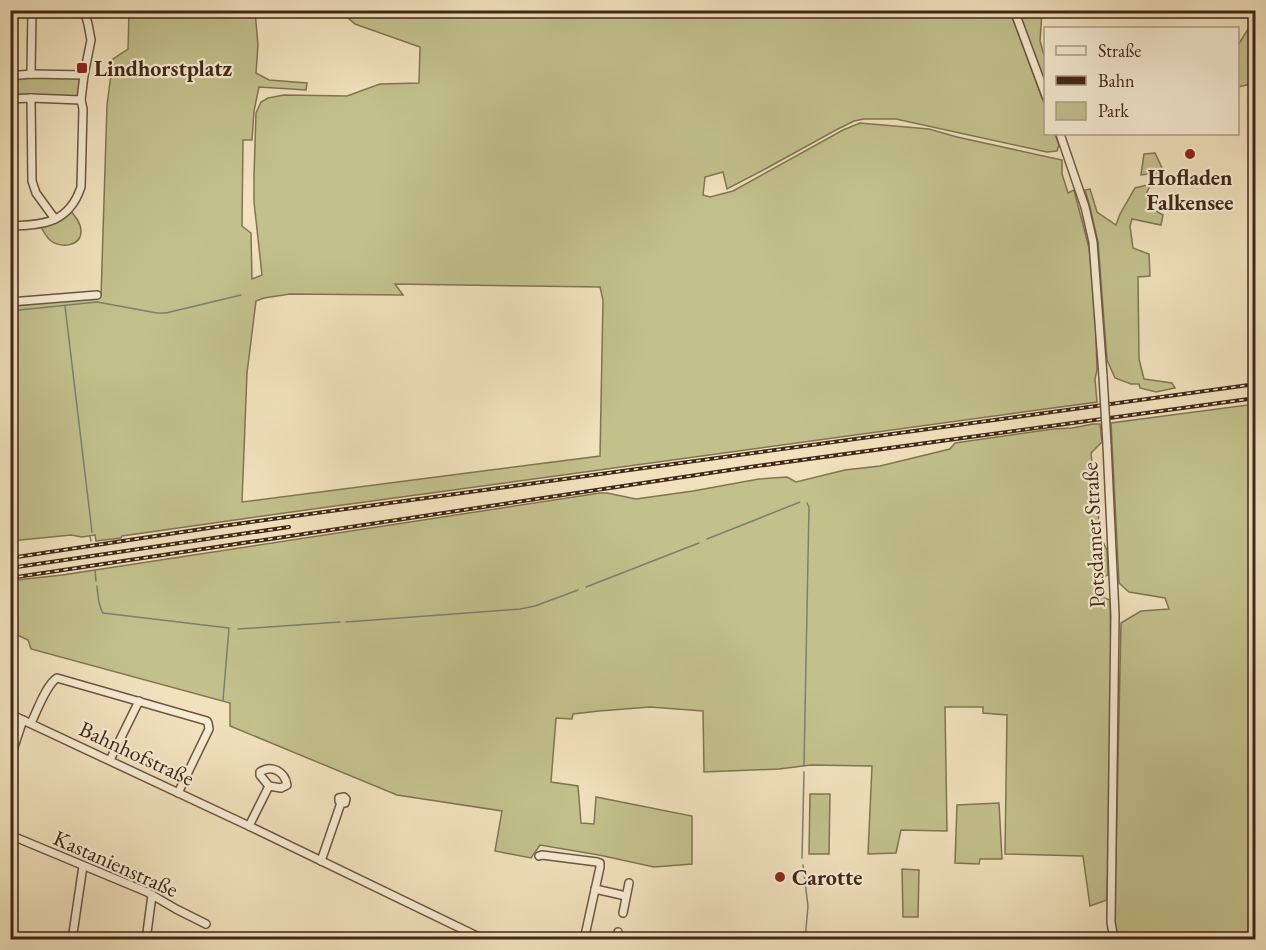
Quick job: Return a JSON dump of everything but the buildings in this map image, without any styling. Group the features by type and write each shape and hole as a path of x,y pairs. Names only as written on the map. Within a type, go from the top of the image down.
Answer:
{"street":[{"path":"10,226 40,225 55,219 70,209 77,199 81,187 83,109 81,100 91,40 84,10"},
{"path":"1014,10 1044,91"},
{"path":"31,11 32,74"},
{"path":"10,76 84,75"},
{"path":"31,98 32,181 36,193 55,219"},
{"path":"10,99 81,100"},
{"name":"Potsdamer Straße","path":"1060,135 1086,207 1093,242 1103,376 1115,615 1112,922 1114,939"},
{"path":"10,302 97,295"},
{"path":"31,723 53,680 57,678 207,721 208,729 178,793"},
{"path":"111,760 139,701"},
{"name":"Bahnhofstraße","path":"10,714 485,939"},
{"path":"10,759 23,720"},
{"path":"249,826 269,786"},
{"path":"321,861 340,803"},
{"name":"Kastanienstraße","path":"10,835 153,895 206,924"},
{"path":"539,856 599,862 600,867 586,939"},
{"path":"72,939 83,866"},
{"path":"623,913 629,884"},
{"path":"596,890 626,896"},
{"path":"146,939 153,895"}],"green space":[{"path":"129,11 255,11 258,45 256,73 269,80 307,83 306,90 259,87 254,111 252,140 243,140 242,226 251,233 252,279 262,275 254,202 256,113 261,102 284,95 347,96 380,84 419,83 420,47 355,24 340,11 1010,11 1044,103 1044,135 1055,135 1059,145 1057,151 1047,152 896,119 864,119 836,130 727,189 723,172 705,177 703,195 710,197 733,191 843,130 860,123 929,129 1062,160 1062,174 1068,193 1074,190 1089,248 1095,304 1097,402 306,510 122,536 121,538 96,541 95,535 82,537 71,535 11,541 11,303 101,296 107,105 113,59 128,49","holes":["395,284 600,287 603,300 600,456 242,502 247,373 256,301 290,294 403,295"]},
{"path":"1017,11 1042,11 1040,41 1044,55 1044,81"},
{"path":"1255,18 1255,83 1239,87 1239,43"},
{"path":"11,76 83,76 81,99 11,98"},
{"path":"1155,153 1164,172 1141,175 1144,154"},
{"path":"1151,184 1146,194 1149,207 1163,215 1161,225 1132,219 1130,226 1133,248 1149,254 1150,276 1138,277 1139,359 1144,379 1172,383 1175,388 1156,392 1140,388 1139,384 1131,384 1115,378 1107,360 1098,242 1085,190 1090,189 1097,212 1116,225 1135,188"},
{"path":"70,210 80,225 80,236 70,245 60,245 48,238 40,225"},
{"path":"1255,404 1255,939 1117,940 1114,913 1121,623 1141,611 1169,609 1165,598 1129,592 1119,583 1111,423"},
{"path":"1100,424 1102,442 1091,453 1101,538 1107,550 1108,575 1097,579 1104,598 1110,600 1112,715 1107,900 1090,906 1083,856 1005,854 1007,715 983,713 983,707 945,707 947,831 901,830 896,853 868,854 872,766 811,765 779,769 704,772 703,711 650,707 573,714 572,719 556,718 551,782 578,786 581,823 594,824 596,797 692,816 692,864 654,867 540,845 531,858 495,851 502,811 397,795 230,726 230,703 31,649 28,640 11,632 11,582 17,580 600,493 636,499 759,479 787,477 796,482 845,470 880,466 950,449 955,443"},
{"path":"810,794 830,794 829,854 809,854"},
{"path":"999,803 1002,859 980,859 979,864 955,863 957,805"},
{"path":"902,869 919,870 918,917 903,917"}],"waterway":[{"path":"10,311 97,302 166,313 241,295"},
{"path":"65,306 92,532"},
{"path":"707,539 800,502"},
{"path":"804,765 809,507 807,503"},
{"path":"90,536 91,541"},
{"path":"586,587 699,543"},
{"path":"95,570 96,581"},
{"path":"97,586 99,604 103,613 229,628 223,700"},
{"path":"346,622 520,609 535,606 578,590"},
{"path":"238,629 340,622"},
{"path":"802,858 804,772"},
{"path":"803,865 808,906 805,940"}],"railway":[{"path":"10,558 222,526 1256,384"},
{"path":"10,578 750,467 1256,398"},
{"path":"10,568 289,527"}],"place":[{"name":"Lindhorstplatz","path":"82,68"},
{"name":"Hofladen Falkensee","path":"1190,154"},
{"name":"Carotte","path":"780,877"}]}
